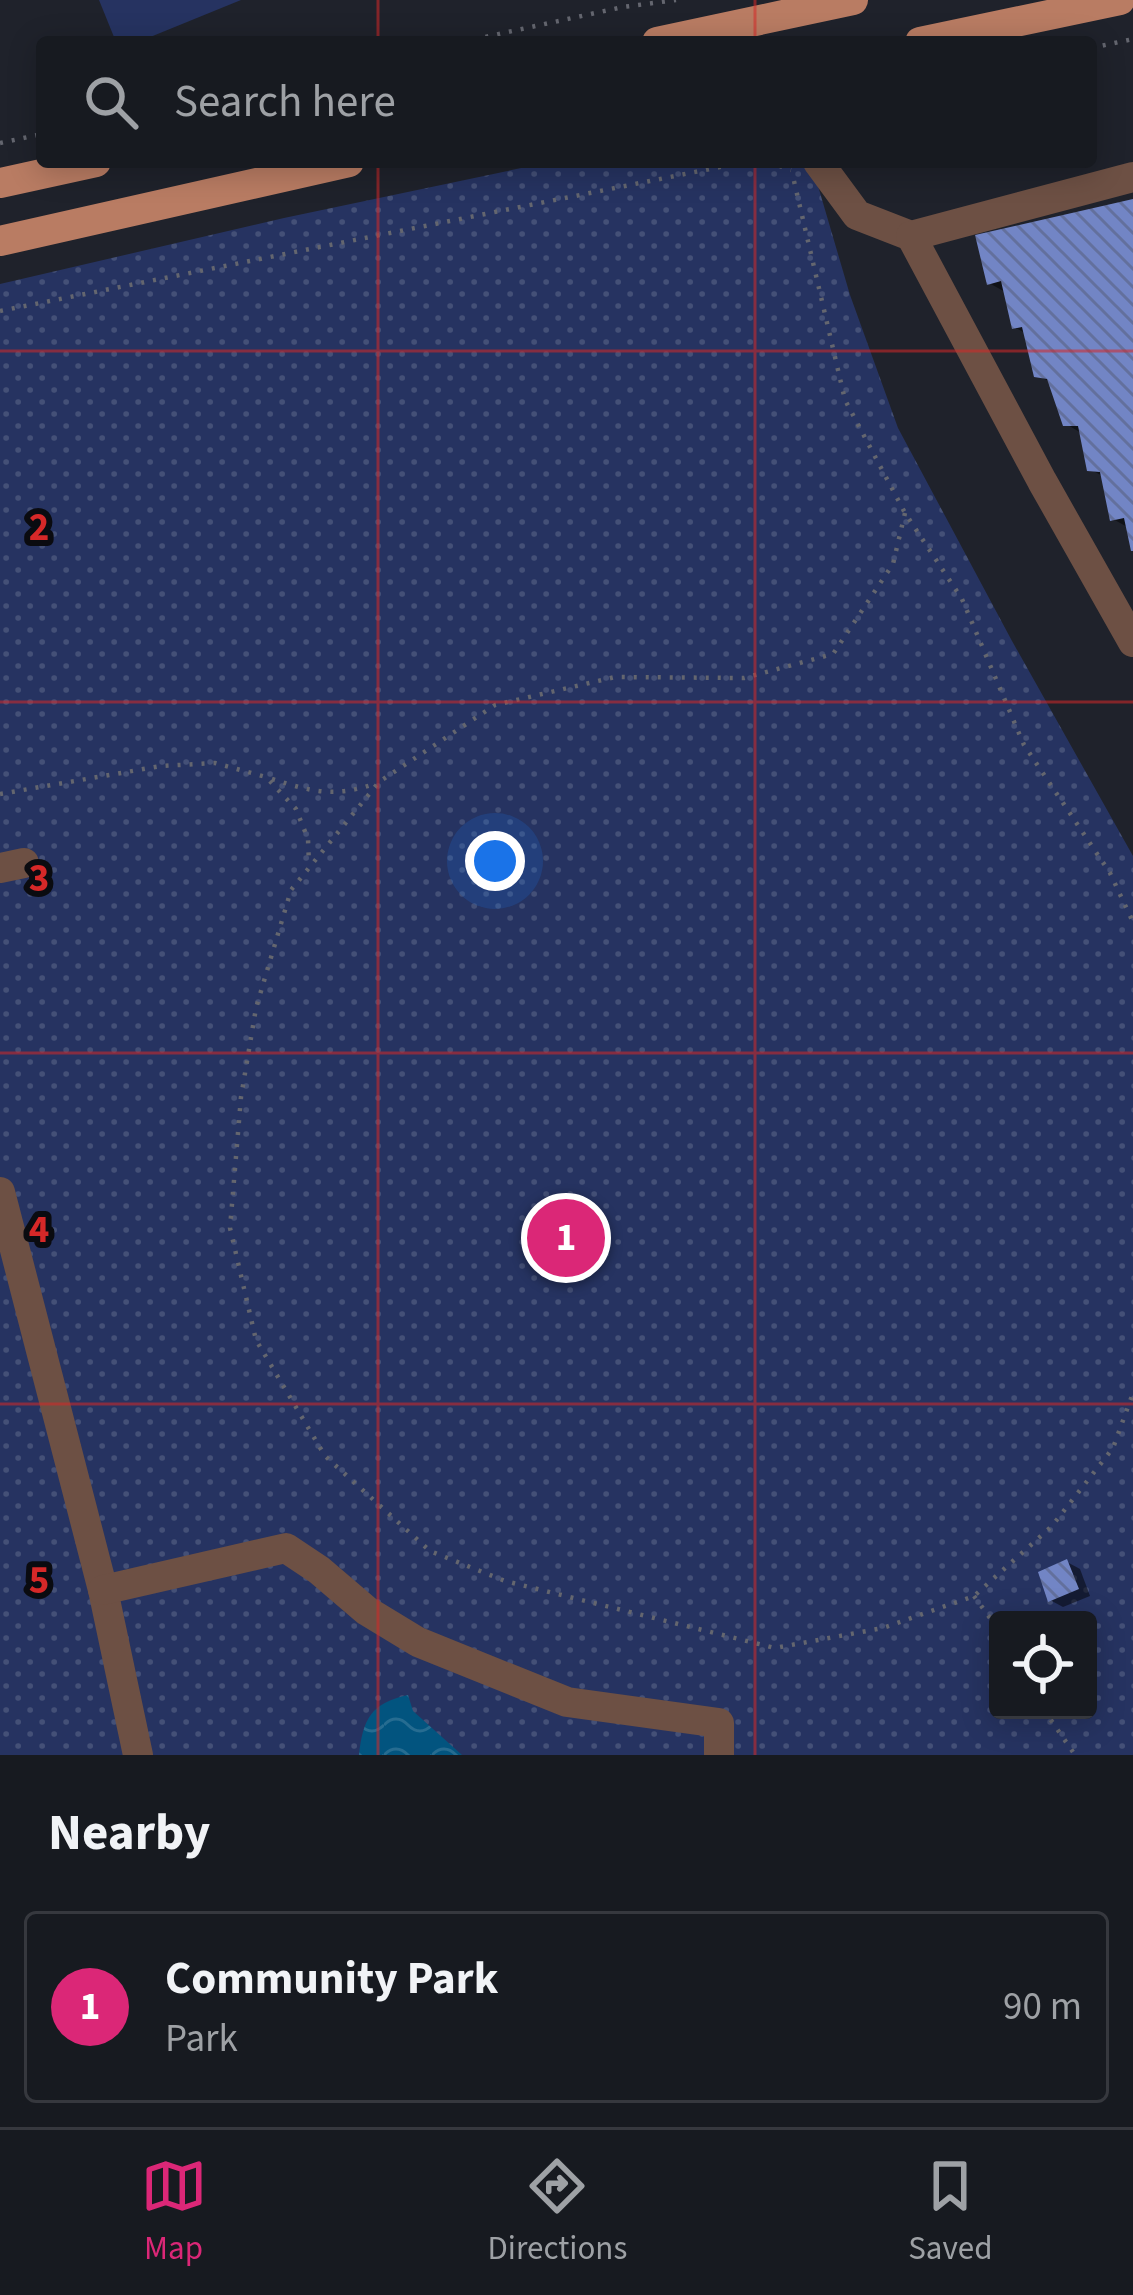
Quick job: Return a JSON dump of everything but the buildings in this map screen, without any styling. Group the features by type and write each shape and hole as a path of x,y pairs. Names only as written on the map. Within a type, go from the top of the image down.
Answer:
{"main road":[{"path":"685,36 853,0"},
{"path":"949,36 1120,0"},
{"path":"0,183 69,168"},
{"path":"0,241 322,168"}],"lane":[{"path":"822,168 857,215 911,236 1133,177"},
{"path":"911,236 1133,642"},
{"path":"0,1192 103,1590 138,1755"},
{"path":"103,1590 286,1548 367,1611 418,1642 567,1702 719,1723 718,1755"}],"path":[{"path":"490,36 676,0"},
{"path":"1097,47 1133,39"},
{"path":"0,143 36,135"},
{"path":"0,311 715,168"},
{"path":"786,168 791,170 845,400 905,513 962,599 1024,745 1110,873 1133,922"},
{"path":"0,794 215,763 316,793 350,792 379,782 495,706 615,677 744,678 833,654 893,564 905,513"},
{"path":"266,777 296,809 308,839 309,868"},
{"path":"379,782 291,890 256,1008 241,1097 230,1228 256,1340 325,1456 430,1551 505,1581 775,1648 883,1628 974,1596 1052,1526 1113,1448 1133,1394"},
{"path":"974,1596 989,1617"},
{"path":"1050,1719 1072,1754"}],"shaded area":[{"path":"99,0 241,0 153,36 114,36"},
{"path":"522,168 813,168 850,295 898,428 1133,856 1133,1755 0,1755 0,284"}],"water":[{"path":"408,1695 413,1711 462,1755 359,1755 371,1714"}],"place":[{"name":"Community Park","path":"566,1238"}]}
